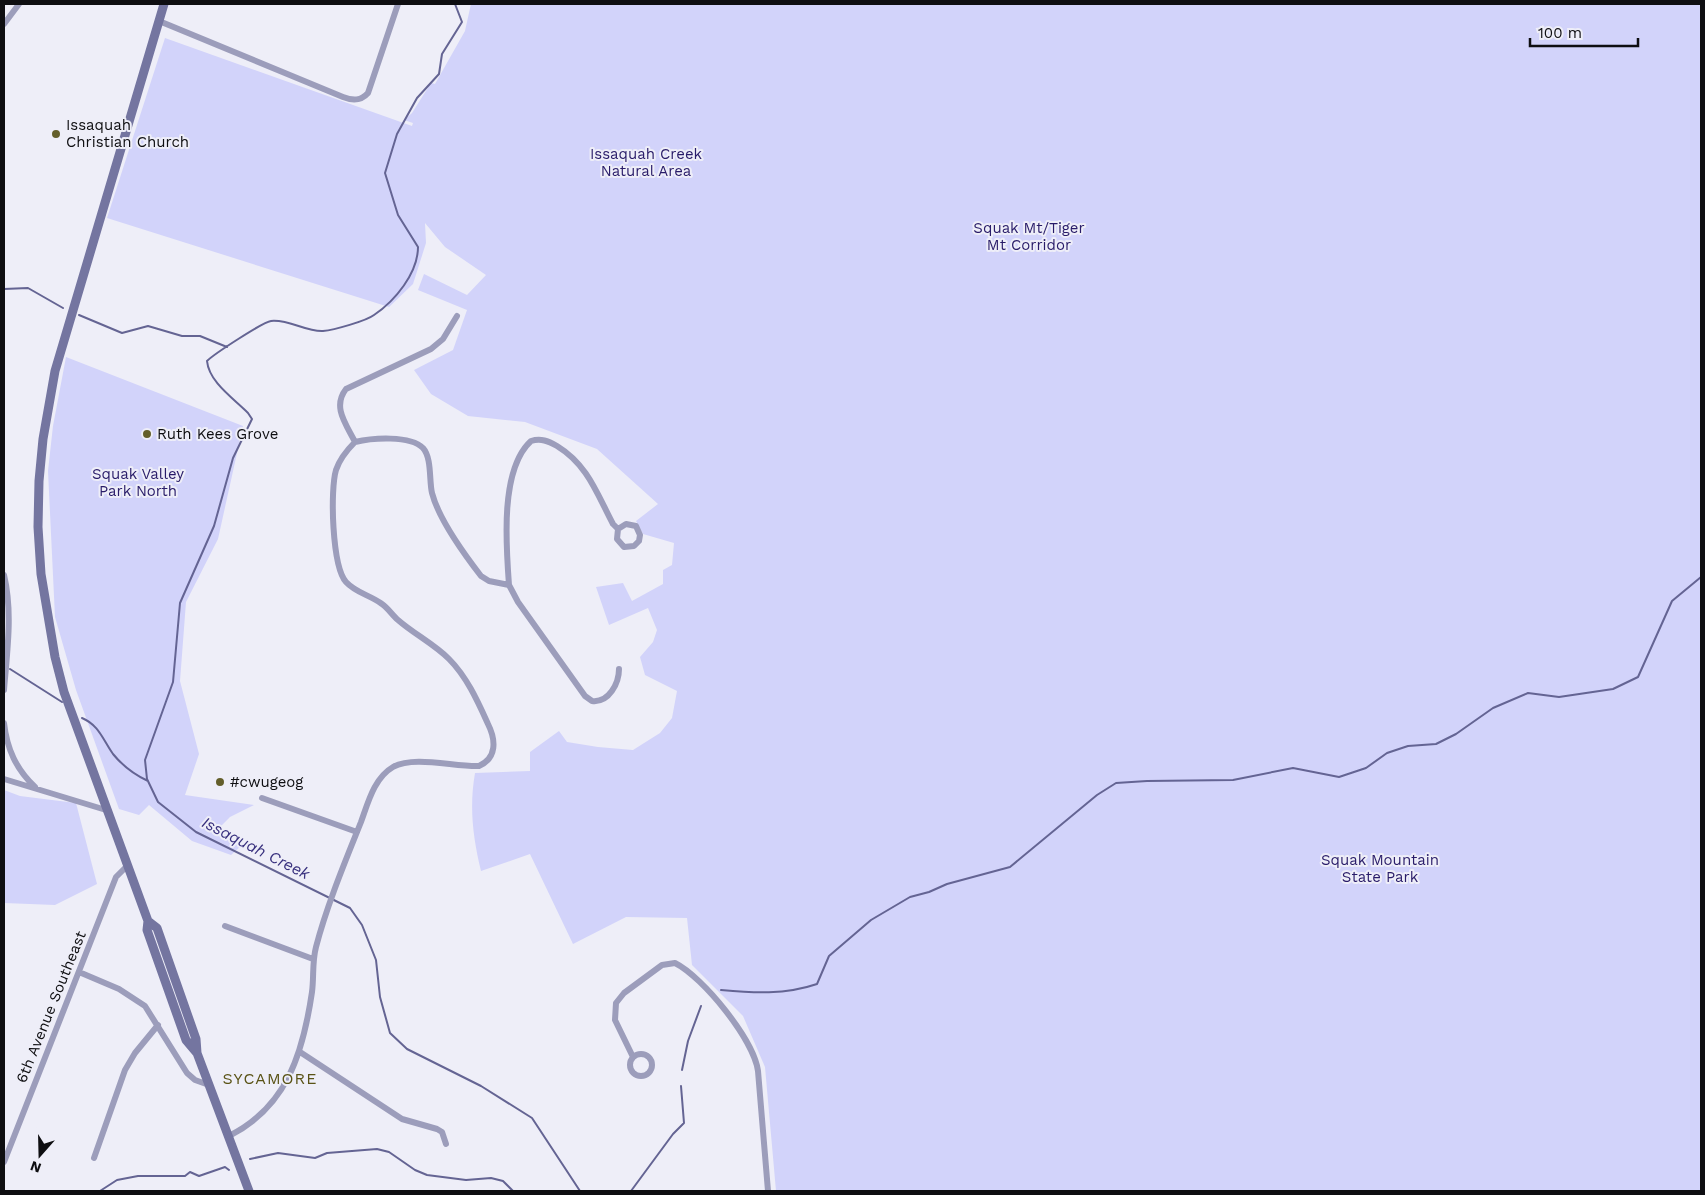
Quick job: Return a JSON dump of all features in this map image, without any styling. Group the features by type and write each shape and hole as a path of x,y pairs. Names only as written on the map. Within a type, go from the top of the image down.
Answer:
{"main road":[{"path":"164,4 55,371 45,424 39,481 41,574 53,648 64,692 148,921 157,928 172,985 196,1039 197,1053 249,1191"}],"street":[{"path":"4,24 19,4"},
{"path":"159,21 343,97 361,99 368,93 398,4"},
{"path":"355,442 339,406 339,400 346,389 431,349 443,339 457,316"},
{"path":"229,1136 248,1126 264,1112 282,1088 300,1052 312,989 314,959 336,888 376,786 392,768 408,762 479,766 488,760 494,742 493,735 469,686 450,659 398,620 383,605 355,589 343,577 339,569 335,532 336,472 343,455 355,442 372,438 412,443 422,448 427,459 432,492 443,518 481,576 489,581 508,584"},
{"path":"618,530 613,524 592,481 576,460 550,442 542,440 531,441 519,455 509,485 508,584 518,602 588,699 598,702 609,694 617,681 619,669"},
{"path":"4,575 9,602 4,690"},
{"path":"4,723 5,736 16,764 22,774 36,787"},
{"path":"4,779 36,787 106,810"},
{"path":"262,798 357,832"},
{"name":"6th Avenue Southeast","path":"4,1162 116,878 127,866"},
{"path":"224,926 314,959"},
{"path":"633,1057 615,1020 616,1003 624,993 662,965 674,963 680,966 721,1004 748,1044 757,1062 768,1191"},
{"path":"79,972 138,1000 158,1025 187,1073 195,1080 209,1085"},
{"path":"94,1158 125,1070 134,1053 158,1025"},
{"path":"300,1052 402,1119 442,1132 446,1144"}],"green space":[{"path":"471,4 1701,4 1701,1191 776,1191 765,1067 743,1016 692,965 687,918 626,917 573,944 530,854 481,871 476,847 472,810 475,773 530,771 530,752 559,731 567,742 633,750 660,733 672,718 677,691 645,675 640,657 653,642 657,630 648,608 609,625 596,587 623,583 632,601 663,584 663,570 672,565 674,543 643,534 636,521 658,504 597,449 525,422 468,416 431,394 414,370 453,350 467,310 418,290 424,274 467,295 486,275 445,247 425,223 426,243 413,284 389,307 107,218 165,38 412,126 413,123 404,120 412,113 431,83 435,84 465,31"},
{"name":"Squak Valley Park North","path":"66,357 243,426 218,539 186,602 180,681 199,754 185,795 254,805 230,817 218,829 241,846 231,855 192,841 149,805 139,815 119,809 76,690 55,617 48,471 53,426"},
{"path":"4,790 20,796 76,803 97,884 55,905 4,903"}],"waterway":[{"name":"Issaquah Creek","path":"455,4 462,22 442,54 439,74 417,98 397,134 385,173 398,215 418,247 414,267 404,286 382,309 364,320 323,331 271,321 239,339 207,361 212,376 217,383 252,419 233,458 214,526 180,603 173,682 145,760 147,779 158,802 196,832 350,908 362,925 376,960 380,997 390,1033 407,1049 481,1086 532,1118 580,1191"},
{"path":"4,289 28,288 63,308"},
{"path":"79,315 122,333 148,326 182,336 200,336 227,347"},
{"path":"721,990 781,992 817,984 829,956 871,920 910,897 929,892 947,884 1010,867 1097,795 1116,783 1233,780 1293,768 1339,777 1366,768 1387,753 1408,746 1436,744 1456,734 1493,708 1528,693 1559,697 1613,689 1638,677 1672,601 1701,577"},
{"path":"10,669 62,702"},
{"path":"82,718 97,729 120,762 148,781"},
{"path":"682,1070 688,1041 701,1006"},
{"path":"631,1191 673,1134 684,1123 681,1086"},
{"path":"250,1159 278,1153 315,1158 327,1153 377,1149 389,1152 415,1170 427,1175 466,1180 491,1178 503,1181 513,1191"},
{"path":"100,1191 117,1180 138,1176 185,1176 190,1172 199,1176 225,1167 229,1170"}],"place":[{"name":"Issaquah Christian Church","path":"56,134"},
{"name":"Ruth Kees Grove","path":"147,434"},
{"name":"#cwugeog","path":"220,782"}],"district":[{"name":"SYCAMORE","path":"270,1078"}],"park label":[{"name":"Issaquah Creek Natural Area","path":"646,162"},
{"name":"Squak Mt/Tiger Mt Corridor","path":"1029,236"},
{"name":"Squak Mountain State Park","path":"1380,868"}]}
